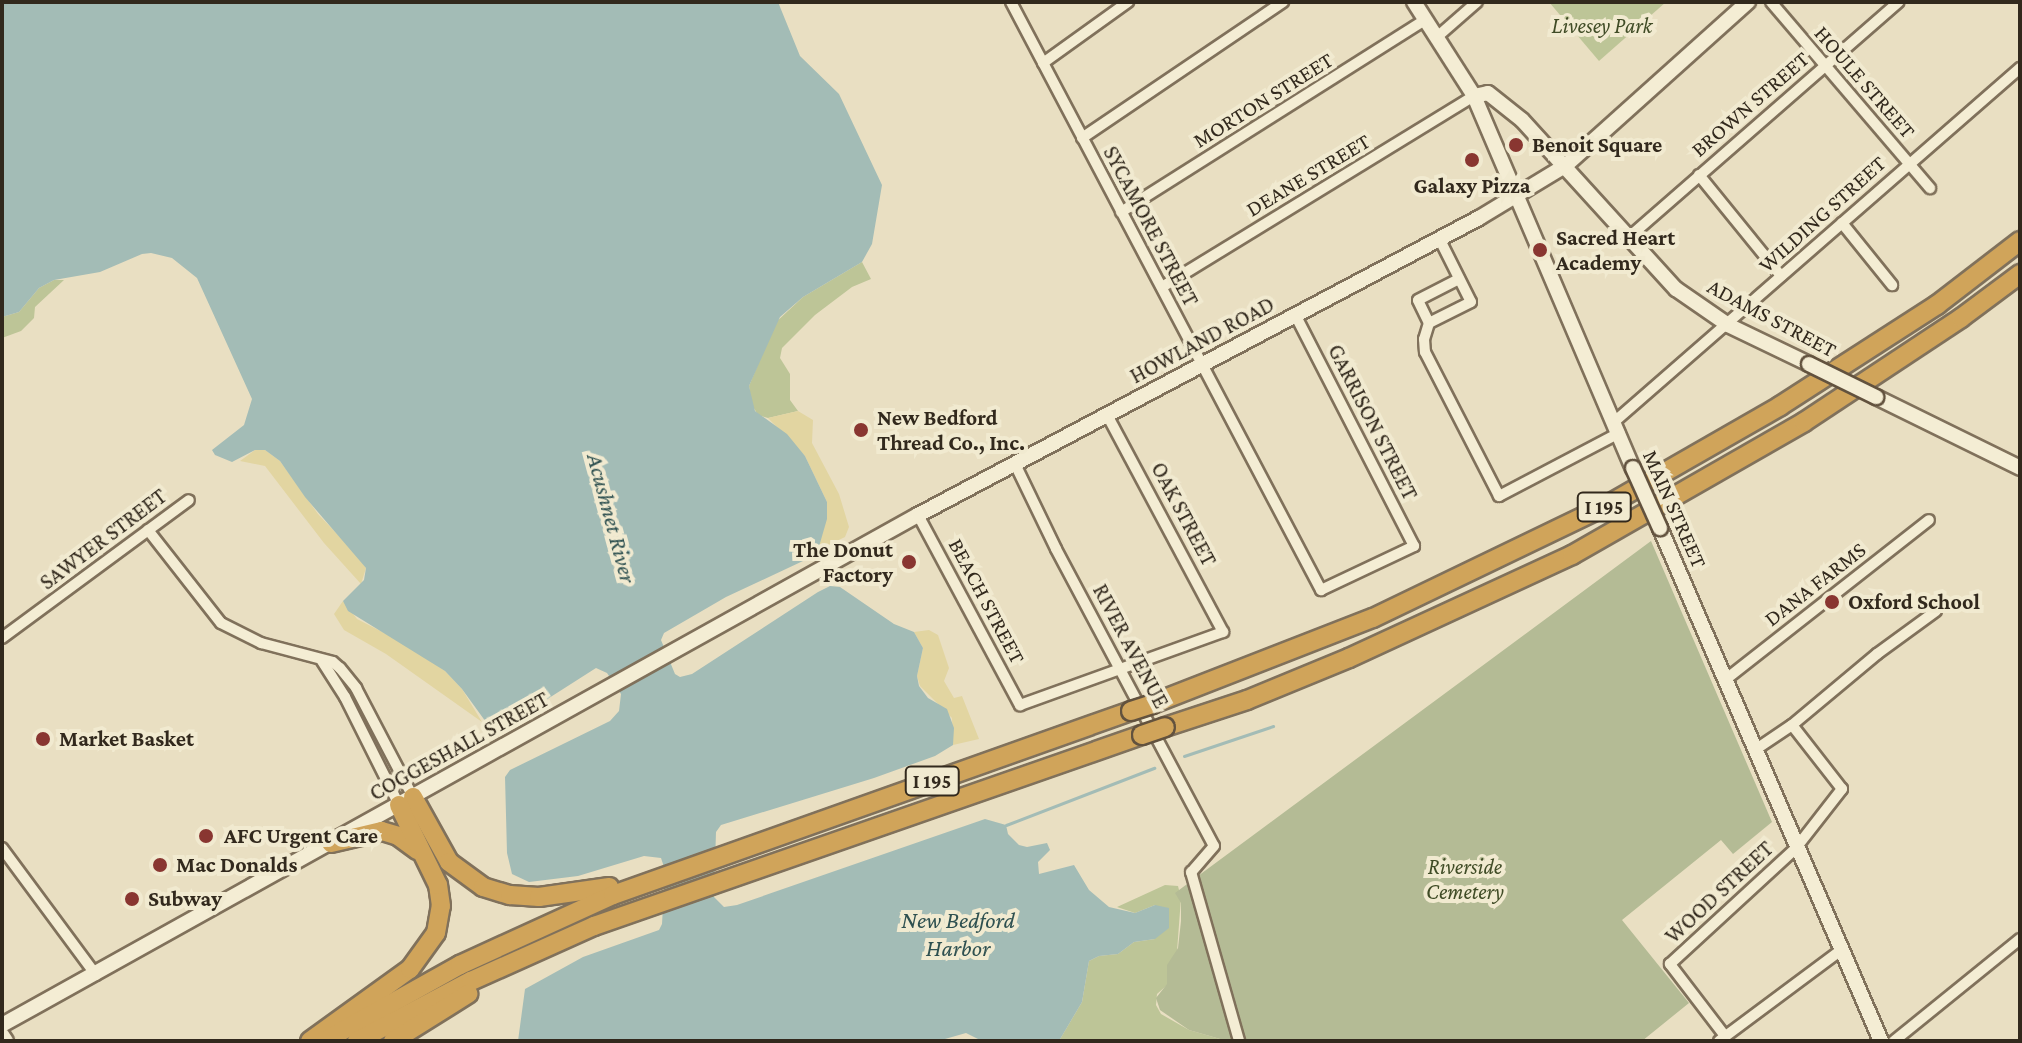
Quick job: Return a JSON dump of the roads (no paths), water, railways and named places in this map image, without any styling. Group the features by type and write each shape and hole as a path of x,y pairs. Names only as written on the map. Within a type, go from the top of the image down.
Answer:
{"highway":[{"name":"I 195","path":"324,1041 482,954 651,879 1152,704 1373,618 1604,507 1780,406 1937,305 2020,241"},
{"name":"I 195","path":"357,1041 456,988 579,933 729,878 1247,700 1364,652 1585,548 1804,422 1961,318 2020,274"},
{"path":"310,1041 404,975 426,952 436,933 440,912 439,890 406,801"},
{"path":"406,801 449,862 467,878 490,890 517,896 547,897 651,879"},
{"path":"331,843 362,834 386,832 411,844 430,866"},
{"path":"393,1041 579,933"}],"main road":[{"name":"MAIN STREET","path":"1414,2 1474,96 1881,1041"},
{"name":"HOWLAND ROAD","path":"643,669 918,515 1440,240 1516,196 1565,166 1748,2"},
{"name":"ADAMS STREET","path":"1474,96 1488,93 1500,101 1565,166 1676,289 1728,325 2020,468"},
{"name":"COGGESHALL STREET","path":"2,1025 643,669"},
{"path":"2,1035 6,1041"}],"street":[{"name":"SYCAMORE STREET","path":"1011,2 1321,590 1414,546"},
{"path":"1043,63 1128,2"},
{"path":"1082,138 1283,2"},
{"path":"1437,37 1477,2"},
{"name":"HOULE STREET","path":"1771,2 1930,188"},
{"name":"BROWN STREET","path":"1628,238 1899,2"},
{"name":"MORTON STREET","path":"1121,212 1425,20"},
{"name":"WILDING STREET","path":"1429,323 1423,343 1429,364 1499,496 1616,428 1781,276 2020,68"},
{"name":"DEANE STREET","path":"1162,287 1474,96"},
{"path":"1699,175 1781,276"},
{"path":"1842,223 1892,285"},
{"path":"1440,240 1471,302 1429,323 1418,300 1459,279"},
{"name":"GARRISON STREET","path":"1296,316 1414,546"},
{"name":"OAK STREET","path":"1107,415 1223,632 1121,669"},
{"name":"RIVER AVENUE","path":"1015,464 1056,549 1214,846 1191,872 1239,1041"},
{"name":"SAWYER STREET","path":"2,638 189,500"},
{"name":"BEACH STREET","path":"918,515 1020,705 1121,669"},
{"name":"DANA FARMS","path":"1725,680 1929,520"},
{"path":"148,530 221,623 261,643 333,662 351,681 406,801"},
{"path":"1755,750 1792,725 1877,654 1936,611"},
{"path":"322,661 406,801"},
{"name":"WOOD STREET","path":"1722,1039 1670,964 1796,848 1842,789 1792,725"},
{"path":"2,848 96,975"},
{"path":"1894,1041 2020,939"},
{"path":"1722,1039 1841,950"}],"water":[{"path":"2,2 778,2 800,56 839,94 882,185 872,244 862,262 803,297 780,317 749,386 755,411 787,434 805,456 827,502 827,519 818,550 803,561 726,597 664,633 661,640 675,674 680,677 692,674 818,592 830,586 840,587 894,624 914,632 923,648 917,676 919,686 928,698 947,709 954,728 953,745 935,756 874,778 721,825 716,832 714,897 724,907 737,905 985,819 1006,825 1008,834 1019,845 1027,847 1047,843 1050,850 1038,862 1039,874 1074,865 1089,890 1109,907 1135,913 1155,905 1169,908 1169,928 1155,939 1134,942 1118,954 1099,956 1089,961 1082,1002 1059,1041 982,1041 966,1033 938,1041 518,1041 525,989 583,957 659,930 662,924 665,870 661,858 644,856 578,876 529,882 512,874 507,853 505,777 510,770 610,721 619,711 621,694 607,673 596,668 513,721 491,729 445,671 348,611 343,601 364,580 366,568 305,497 280,461 265,450 255,450 232,462 215,455 212,450 244,425 252,399 197,278 172,258 142,254 100,272 54,280 39,288 19,312 2,317"}],"waterway":[{"path":"1184,756 1273,726"},
{"path":"1006,825 1154,768"}],"place":[{"name":"Benoit Square","path":"1516,145"},
{"name":"Galaxy Pizza","path":"1472,160"},
{"name":"Sacred Heart Academy","path":"1540,250"},
{"name":"New Bedford Thread Co., Inc.","path":"861,430"},
{"name":"The Donut Factory","path":"909,562"},
{"name":"Oxford School","path":"1832,602"},
{"name":"Market Basket","path":"43,739"},
{"name":"AFC Urgent Care","path":"206,836"},
{"name":"Mac Donalds","path":"160,865"},
{"name":"Subway","path":"132,899"}],"park label":[{"name":"Livesey Park","path":"1602,26"},
{"name":"Riverside Cemetery","path":"1465,878"}],"water label":[{"name":"Acushnet River","path":"612,518"},
{"name":"New Bedford Harbor","path":"958,934"}]}
